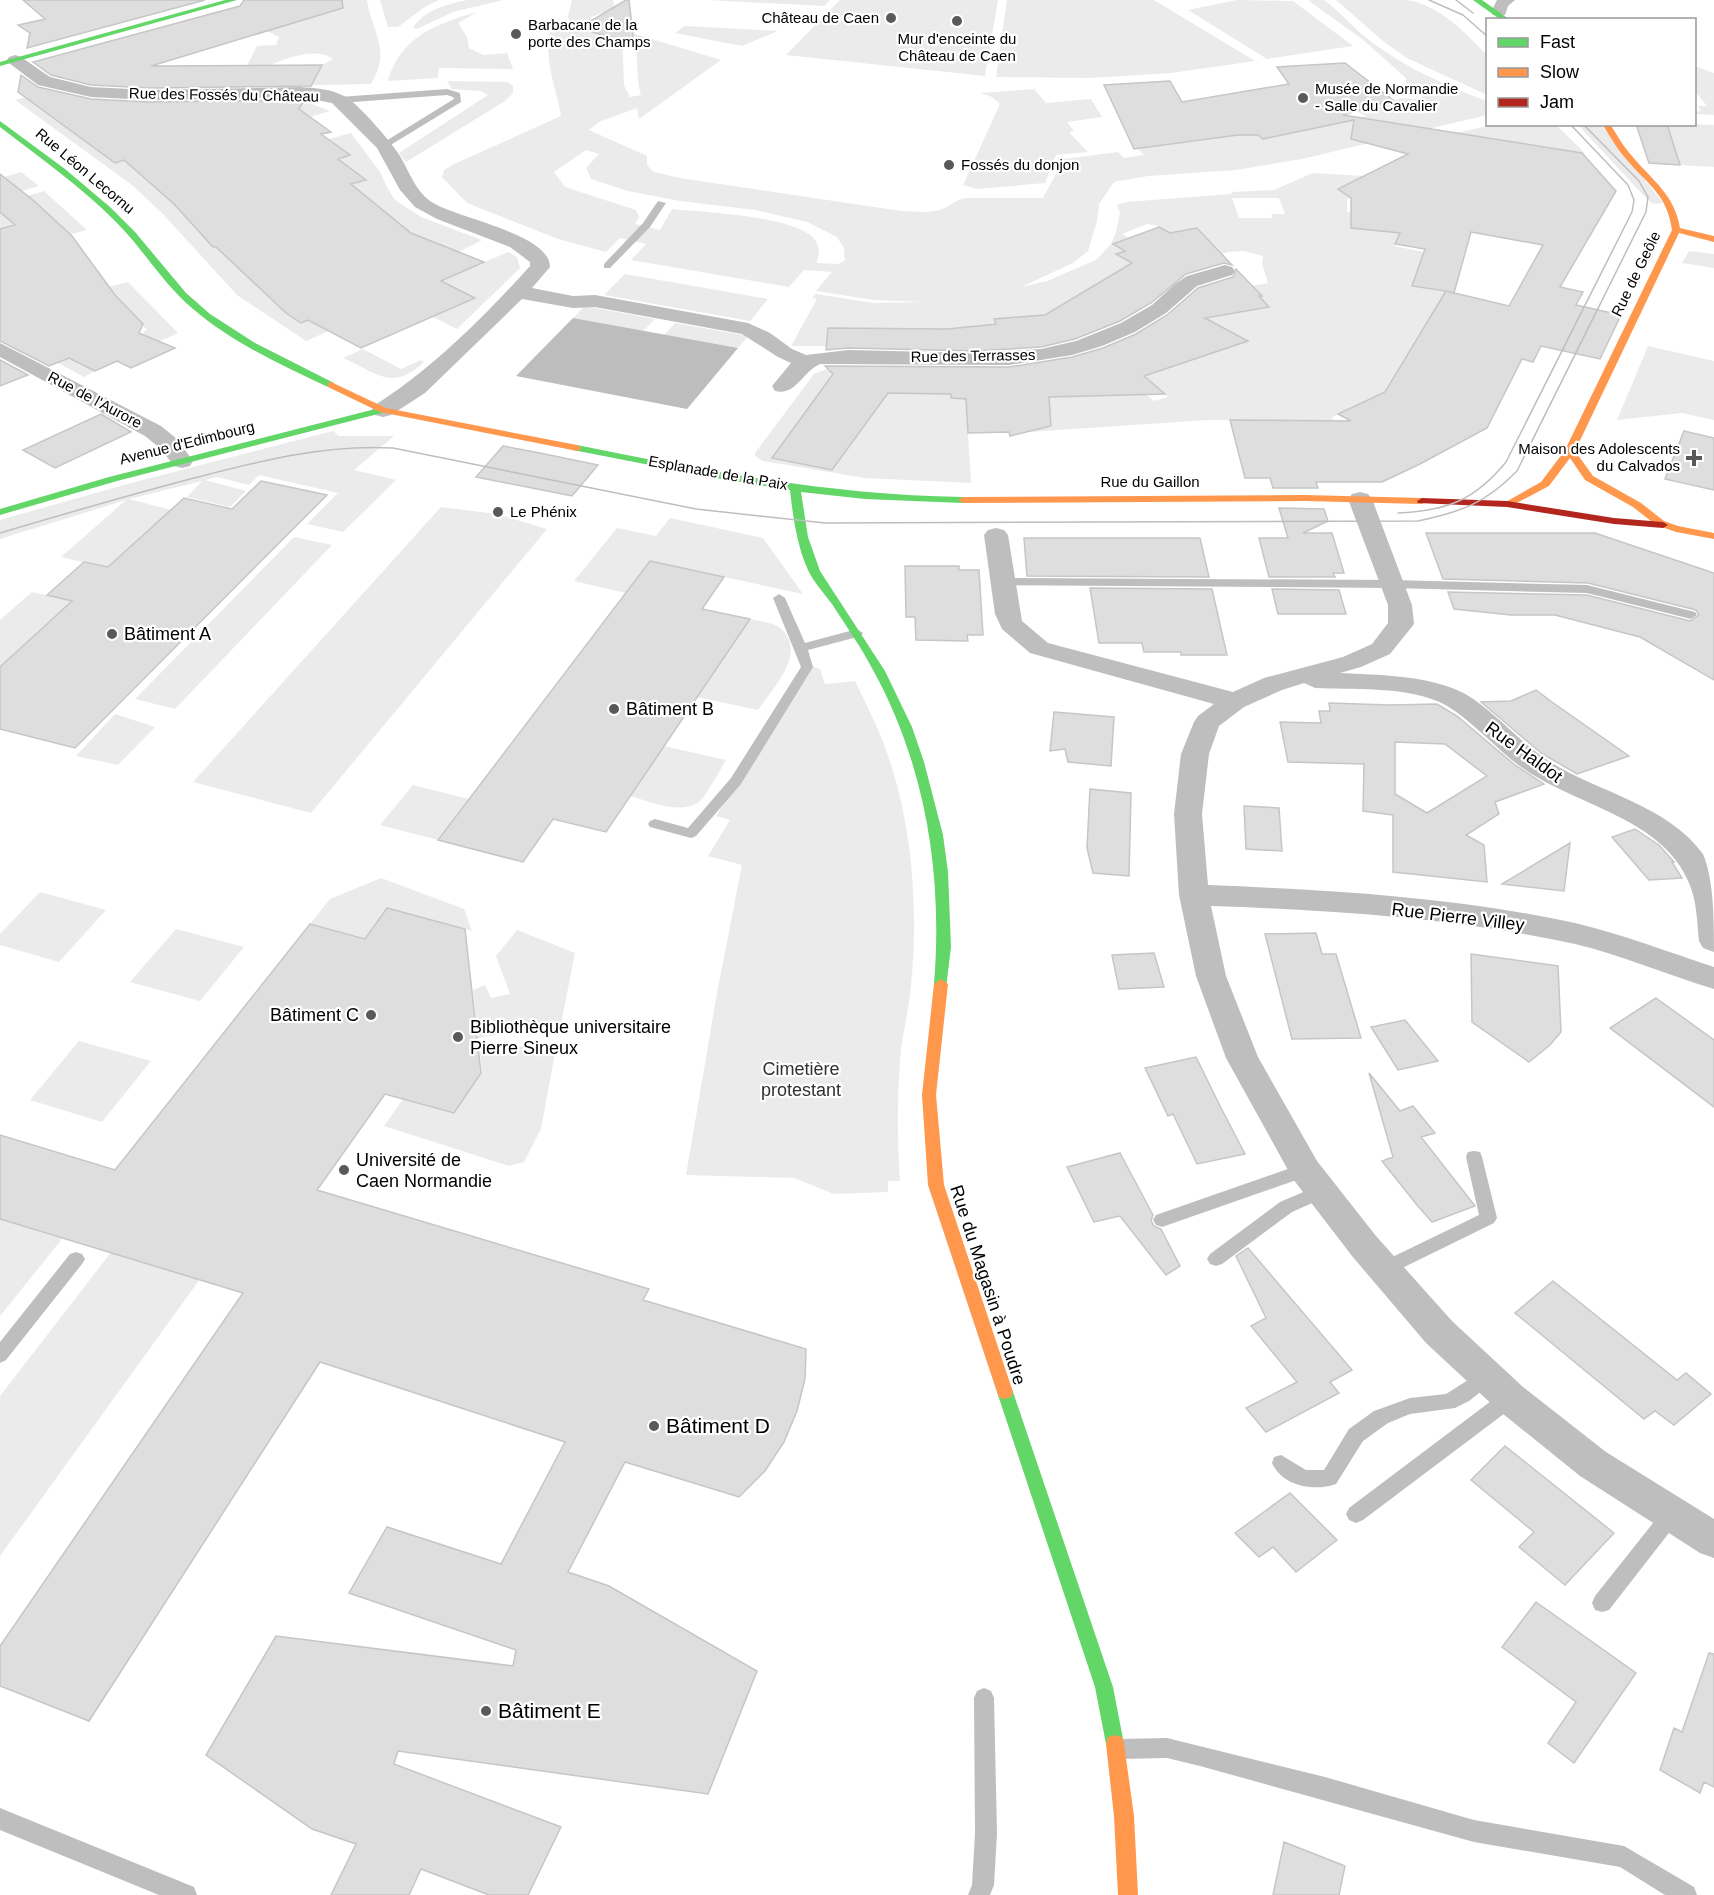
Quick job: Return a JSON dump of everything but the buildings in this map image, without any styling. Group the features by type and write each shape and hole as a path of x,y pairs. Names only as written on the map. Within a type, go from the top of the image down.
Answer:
{"main road":[{"path":"7,62 233,0"},
{"path":"1477,0 1505,8"},
{"name":"Rue Léon Lecornu","path":"0,123 100,201 123,224 168,281 206,316 266,354 315,377 379,397"},
{"name":"Rue de Geôle","path":"1570,451 1676,230 1676,214 1663,191 1629,158 1607,126"},
{"path":"1676,230 1714,227"},
{"path":"1676,230 1714,239"},
{"name":"Rue Léon Lecornu","path":"315,377 379,397"},
{"path":"407,396 431,399"},
{"name":"Avenue d'Edimbourg","path":"0,512 182,461 379,397"},
{"name":"Esplanade de la Paix","path":"379,397 438,419 726,478 795,486"},
{"path":"1570,451 1584,475 1596,484 1635,504 1663,525"},
{"name":"Rue du Gaillon","path":"1507,504 1545,484 1570,451"},
{"name":"Esplanade de la Paix","path":"747,466 795,486"},
{"name":"Rue du Gaillon","path":"795,486 863,497 903,499 1360,499 1507,504 1614,521 1663,525 1714,536"},
{"name":"Rue du Magasin à Poudre","path":"795,486 798,513 812,567 857,633 891,693 923,776 942,867 944,962 929,1095 936,1185 1017,1433 1104,1687 1126,1819 1128,1895"}],"street":[{"name":"Rue des Fossés du Château","path":"7,62 42,80 87,91 151,94 278,92 316,95 340,100 384,146 403,173 408,189 416,199 430,209 532,251 540,261 540,267 518,292"},
{"name":"Rue des Terrasses","path":"806,362 831,357 1000,358 1046,355 1071,350 1129,327 1158,310 1188,283 1225,271"},
{"path":"379,397 407,396 518,292 573,302 595,301 732,325 763,337 785,353 806,362"},
{"name":"Rue de l'Aurore","path":"0,349 153,431 169,444 182,461"},
{"path":"783,386 796,369 806,362"},
{"path":"1360,499 1400,604 1401,624 1381,649 1352,662 1274,684 1235,701 1206,722 1195,754 1188,814 1194,895 1210,976 1242,1058 1314,1180 1384,1269 1439,1332 1510,1398 1593,1464 1714,1540"},
{"path":"996,535 1006,614 1011,624 1039,648 1235,701"},
{"name":"Rue Haldot","path":"1294,678 1417,687 1449,696 1523,756 1552,776 1641,816 1663,831 1692,862 1703,881 1711,910 1714,941"},
{"name":"Rue Pierre Villey","path":"1194,895 1309,899 1441,913 1559,930 1714,978"}],"lane":[{"path":"340,100 447,92 457,94 458,100 384,146"},
{"path":"607,266 647,225 661,203"},
{"path":"1002,582 1392,584 1587,589 1691,615"},
{"path":"655,824 691,833 736,782 807,667 801,648 778,598"},
{"path":"801,648 857,633"},
{"path":"1384,1269 1488,1218 1474,1157"},
{"path":"1162,1220 1314,1180"},
{"path":"1216,1259 1286,1207 1314,1180"},
{"path":"0,1355 76,1259"},
{"path":"1281,1463 1303,1479 1329,1478 1356,1435 1382,1417 1410,1406 1448,1402 1462,1395 1487,1376"},
{"path":"1356,1514 1510,1398"},
{"path":"1602,1603 1672,1514"},
{"path":"980,1895 983,1885 986,1833 984,1698"},
{"path":"1116,1749 1167,1748 1325,1788 1474,1831 1624,1857 1686,1895"},
{"path":"0,1819 186,1895"}],"green space":[{"path":"306,0 367,0 380,51 377,72 371,84 275,86 279,79 315,79 322,65 333,59 324,55 312,54 286,59 240,79 257,46 276,45 279,37 267,31"},
{"path":"380,0 439,0 426,6 398,27 388,27"},
{"path":"467,0 503,0 453,12 417,29 413,28 430,12"},
{"path":"572,0 613,0 615,12 591,17 590,22 570,23 568,16"},
{"path":"708,0 830,0 824,6"},
{"path":"840,0 998,0 985,76 786,55"},
{"path":"1007,0 1154,0 1255,61 1171,73 1090,78 996,77"},
{"path":"1237,0 1293,1 1353,46 1267,59 1188,10"},
{"path":"1324,0 1363,35 1396,59 1441,82 1486,101 1486,115 1302,159 1236,170 1148,176 1114,182 1099,204 1097,221 1088,251 1073,263 1021,287 1047,281 1096,260 1111,244 1116,232 1120,213 1117,205 1126,202 1274,190 1313,173 1364,176 1405,221 1394,246 1424,252 1412,286 1446,291 1418,336 1443,343 1433,360 1407,354 1385,392 1332,417 1334,421 1208,420 1029,432 1028,418 967,420 971,483 865,478 763,461 755,456 755,453 814,374 827,369 843,383 997,370 1111,351 1205,298 1239,312 1268,307 1252,286 1268,283 1262,264 1263,256 1244,251 1228,252 1048,315 966,327 965,329 828,328 826,346 791,346 817,299 812,298 816,294 873,303 921,302 874,300 816,291 832,272 804,270 789,287 631,260 646,244 620,238 606,252 558,239 467,203 442,177 444,170 454,164 561,116 548,54 550,32 587,29 602,35 622,34 624,85 630,97 641,95 636,47 632,33 721,60 639,119 637,108 599,122 589,130 647,156 647,165 654,172 680,178 901,211 927,212 937,211 965,198 1043,198 1064,159 1118,152 1124,158 1144,155 1138,149 1254,133 1263,139 1366,116 1356,111 1402,98 1423,97 1423,92 1416,86 1406,85 1406,78 1362,39 1309,1","holes":["586,150 599,154 586,168 591,179 628,191 680,201 755,210 807,222 837,237 844,248 845,260 839,264 817,263 819,252 815,240 790,225 770,220 672,209 660,230 635,224 639,217 636,210 565,187 554,172","1355,193 1364,224 1361,229 1352,228 1351,212 1347,212 1347,199 1351,199","1232,198 1279,198 1285,214 1271,214 1273,218 1239,218","1147,224 1154,225 1173,235 1140,268 1117,255 1125,251 1113,243 1128,238 1122,234","1144,376 1168,397 1154,401 1131,380"]},
{"path":"1336,0 1407,0 1441,14 1461,29 1486,54 1486,95 1407,58 1383,41"},
{"path":"477,12 458,23 467,37 469,48 483,55 507,53 513,69 439,68 438,78 388,81 401,53 422,34 447,22"},
{"path":"685,26 778,31 742,46 675,33"},
{"path":"1696,66 1714,73 1714,115 1696,114 1696,112 1701,111 1698,106 1707,106 1696,92"},
{"path":"447,81 507,82 513,86 513,93 505,101 406,162 399,153 488,95 481,91 452,89"},
{"path":"1034,89 1046,103 1091,99 1102,117 1067,122 1074,131 1069,132 1088,152 1056,155 1045,183 977,189 963,185 1000,104 992,97 980,93"},
{"path":"45,92 95,99 115,163 148,153 124,101 284,99 309,103 330,111 283,125 327,161 350,155 337,145 319,150 312,144 351,133 380,172 395,200 421,217 482,240 455,254 464,271 508,252 517,257 520,268 457,329 400,300 306,341 237,295 162,213 132,185 15,100","holes":["232,262 289,280 260,288"]},
{"path":"1714,125 1714,167 1680,165 1667,126"},
{"path":"1487,126 1557,126 1585,153 1456,133"},
{"path":"1579,126 1602,126 1663,203 1653,204"},
{"path":"21,172 39,186 0,198 4,177"},
{"path":"44,191 87,230 16,248 57,300 128,282 178,333 151,345 143,332 147,330 120,301 62,355 95,371 84,377 0,332 0,204","holes":["39,205 61,226 27,236 4,215"]},
{"path":"1689,251 1714,254 1714,268 1682,263"},
{"path":"625,274 768,299 750,321 604,295"},
{"path":"585,306 655,319 643,331 573,318"},
{"path":"675,323 748,336 738,348 664,335"},
{"path":"1648,346 1714,361 1714,420 1682,413 1617,420"},
{"path":"363,349 401,369 421,360 424,362 403,376 384,377 343,358"},
{"path":"333,431 339,436 394,436 354,470 396,480 343,532 307,524 338,493 259,475 249,485 217,477 205,480 246,491 230,507 187,497 202,481 129,499 171,510 108,568 61,557 126,500 0,539 0,520 131,483"},
{"path":"441,507 497,514 547,529 311,813 193,782"},
{"path":"670,518 763,538 803,594 650,561 626,593 574,581 617,528 656,536"},
{"path":"294,537 332,545 175,709 135,699"},
{"path":"32,592 72,601 0,667 0,620"},
{"path":"750,619 777,626 787,635 790,657 780,680 758,710 697,697"},
{"name":"Cimetière protestant","path":"812,666 820,669 825,684 855,681 879,732 892,768 900,798 911,861 913,955 900,1066 898,1148 900,1181 888,1181 888,1192 834,1194 794,1178 686,1175 717,993 742,865 708,856 730,820 716,816"},
{"path":"115,714 155,727 118,765 76,756"},
{"path":"664,746 726,760 703,797 693,805 665,806 630,796"},
{"path":"413,785 469,799 438,840 380,825"},
{"path":"381,878 464,909 472,931 387,908 365,938 310,924 330,899"},
{"path":"40,892 106,910 59,962 0,945 0,934"},
{"path":"176,929 244,947 200,1001 130,982"},
{"path":"517,930 575,953 561,1024 478,1038 473,990 485,985 491,998 510,994 496,956"},
{"path":"79,1041 151,1061 102,1122 30,1100"},
{"path":"557,1042 541,1129 524,1162 509,1166 384,1126 403,1099 454,1113 482,1072 480,1052"},
{"path":"0,1219 62,1239 0,1316"},
{"path":"112,1251 200,1279 0,1556 0,1396"}],"shaded area":[{"path":"573,318 738,348 687,409 516,376"}],"tram line":[{"path":"1429,0 1463,15 1486,35"},
{"path":"1456,0 1473,13"},
{"path":"1398,513 1431,510 1459,501 1483,486 1506,462 1632,212 1634,200 1628,185 1572,126"},
{"path":"0,533 145,491 243,466 318,451 368,447 393,448 696,509 825,523 1418,521 1433,518 1460,510 1483,499 1517,471 1646,212 1648,197 1639,181 1585,126"}],"traffic: fast":[{"path":"0,64 233,0"},
{"path":"1477,0 1504,18"},
{"path":"0,123 107,208 194,306 252,345 331,385"},
{"path":"0,512 113,479 383,410"},
{"path":"577,448 721,476 817,491 865,496 963,500"},
{"path":"795,486 803,537 814,571 880,671 906,727 918,762 928,798 942,872 944,947 941,984"},
{"path":"1005,1392 1104,1687 1115,1744"}],"traffic: slow":[{"path":"1507,504 1545,484 1570,451 1676,230 1667,199 1627,156 1607,126"},
{"path":"1676,230 1714,239"},
{"path":"331,385 383,410 577,448"},
{"path":"1570,451 1589,478 1637,505 1660,523 1676,529 1714,536"},
{"path":"963,500 1305,498 1422,501"},
{"path":"941,984 929,1095 936,1185 1005,1392"},
{"path":"1115,1744 1124,1816 1128,1895"}],"traffic: jam":[{"path":"1422,501 1507,504 1614,521 1663,525"}],"place":[{"name":"Château de Caen","path":"891,18"},
{"name":"Mur d'enceinte du Château de Caen","path":"957,21"},
{"name":"Barbacane de la porte des Champs","path":"516,34"},
{"name":"Musée de Normandie - Salle du Cavalier","path":"1303,98"},
{"name":"Fossés du donjon","path":"949,165"},
{"name":"Maison des Adolescents du Calvados","path":"1694,458"},
{"name":"Le Phénix","path":"498,512"},
{"name":"Bâtiment A","path":"112,634"},
{"name":"Bâtiment B","path":"614,709"},
{"name":"Bâtiment C","path":"371,1015"},
{"name":"Bibliothèque universitaire Pierre Sineux","path":"458,1037"},
{"name":"Université de Caen Normandie","path":"344,1170"},
{"name":"Bâtiment D","path":"654,1426"},
{"name":"Bâtiment E","path":"486,1711"}]}
